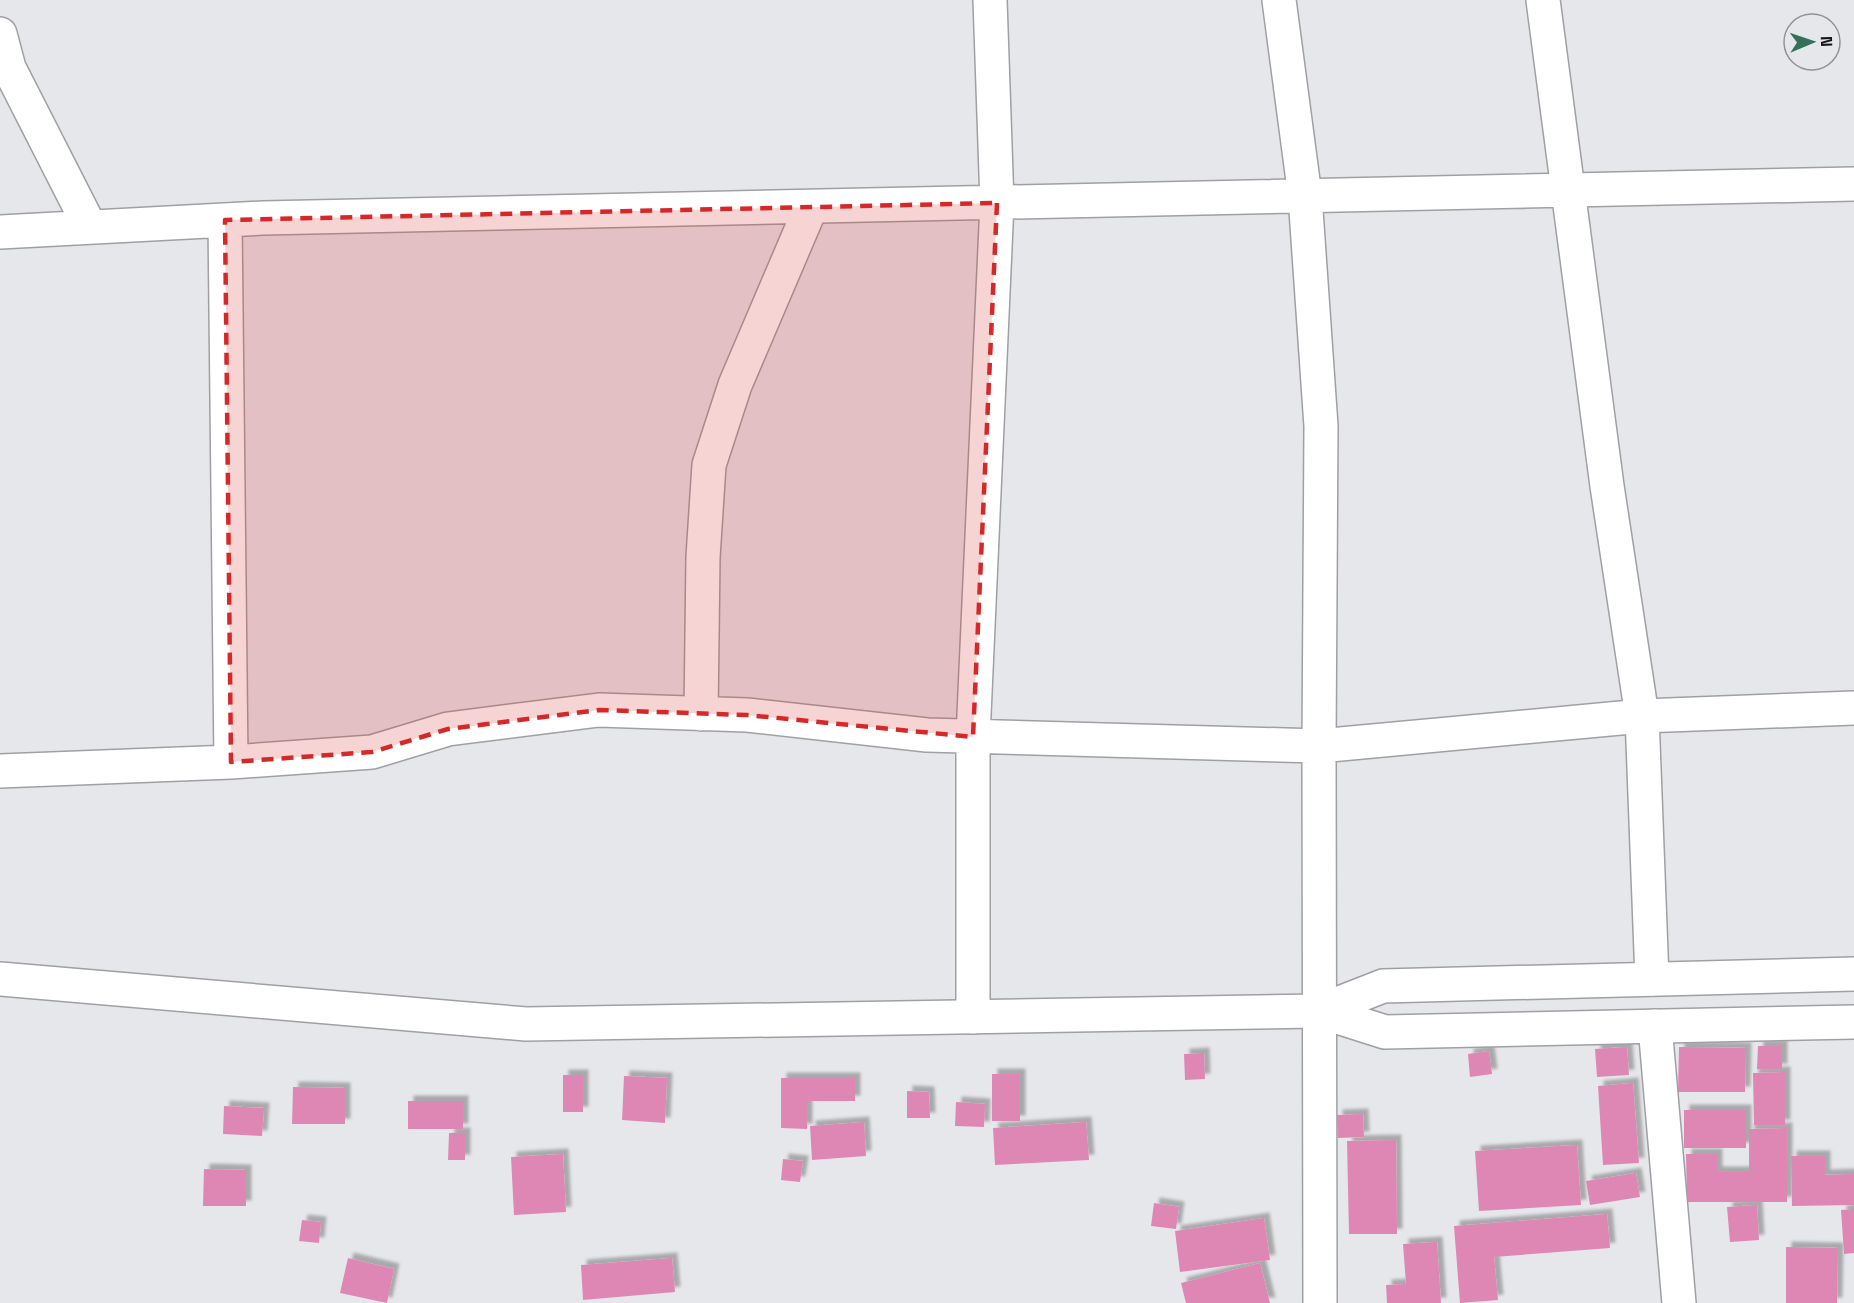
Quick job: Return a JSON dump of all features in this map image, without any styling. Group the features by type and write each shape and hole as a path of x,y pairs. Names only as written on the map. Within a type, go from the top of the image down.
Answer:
{"street":[{"path":"973,1017 973,737 997,203 990,0"},
{"path":"1279,0 1305,196 1322,426 1319,746 1320,1303"},
{"path":"1543,0 1605,474 1641,716 1652,979"},
{"path":"0,33 9,68 90,227"},
{"path":"0,232 225,220 1854,184"},
{"path":"700,714 703,557 709,465 735,385 811,207"},
{"path":"225,220 231,762"},
{"path":"0,771 231,762 372,752 448,729 599,710 747,715 927,735 1319,746 1641,716 1854,708"},
{"path":"1319,1011 1383,986 1854,974"},
{"path":"0,979 526,1024 1319,1011 1385,1032 1854,1022"},
{"path":"1655,1026 1679,1303"}],"highlighted area":[{"path":"997,203 973,737 747,715 599,710 448,729 372,752 231,762 225,220"}],"building":[{"path":"1758,1046 1782,1046 1782,1069 1757,1069"},
{"path":"1627,1047 1629,1075 1597,1077 1595,1049"},
{"path":"1679,1047 1746,1048 1745,1092 1678,1092"},
{"path":"1489,1051 1492,1074 1470,1077 1468,1054"},
{"path":"1204,1053 1205,1079 1185,1080 1184,1054"},
{"path":"1785,1072 1785,1125 1754,1125 1753,1073"},
{"path":"992,1074 1020,1074 1020,1121 992,1121"},
{"path":"563,1075 583,1075 583,1112 563,1112"},
{"path":"624,1076 667,1078 665,1123 622,1120"},
{"path":"781,1078 855,1078 855,1101 807,1101 807,1129 781,1128"},
{"path":"1633,1083 1639,1163 1603,1165 1598,1086"},
{"path":"293,1087 345,1088 345,1124 292,1124"},
{"path":"907,1091 929,1092 930,1118 907,1118"},
{"path":"408,1101 463,1101 463,1129 408,1129"},
{"path":"956,1102 985,1104 984,1127 955,1126"},
{"path":"224,1106 264,1108 262,1136 223,1134"},
{"path":"1684,1110 1746,1110 1746,1148 1684,1148"},
{"path":"1363,1114 1364,1137 1338,1138 1337,1115"},
{"path":"864,1122 866,1156 812,1160 810,1126"},
{"path":"1086,1122 1089,1160 995,1165 993,1128"},
{"path":"1787,1128 1787,1202 1687,1202 1686,1154 1717,1154 1717,1172 1749,1172 1749,1129"},
{"path":"449,1133 465,1133 465,1160 448,1160"},
{"path":"1396,1140 1397,1234 1349,1234 1347,1141"},
{"path":"1577,1145 1581,1205 1479,1211 1475,1151"},
{"path":"563,1154 566,1212 514,1215 511,1157"},
{"path":"1791,1156 1825,1156 1825,1175 1854,1174 1854,1205 1792,1206"},
{"path":"783,1159 803,1161 800,1182 781,1180"},
{"path":"204,1169 246,1170 246,1206 203,1206"},
{"path":"1636,1173 1640,1197 1590,1205 1586,1181"},
{"path":"1154,1203 1179,1207 1176,1229 1151,1226"},
{"path":"1757,1205 1759,1240 1730,1242 1727,1207"},
{"path":"1854,1209 1854,1253 1844,1254 1841,1210"},
{"path":"1607,1214 1610,1248 1494,1257 1498,1300 1460,1303 1454,1226"},
{"path":"1264,1218 1270,1260 1180,1272 1175,1231"},
{"path":"302,1220 321,1222 319,1243 299,1241"},
{"path":"1437,1242 1441,1303 1387,1303 1386,1285 1406,1284 1403,1244"},
{"path":"1786,1247 1838,1248 1837,1303 1786,1303"},
{"path":"348,1258 394,1269 387,1303 340,1293"},
{"path":"672,1258 675,1292 583,1300 581,1265"},
{"path":"1260,1263 1270,1303 1186,1303 1181,1283"}]}
